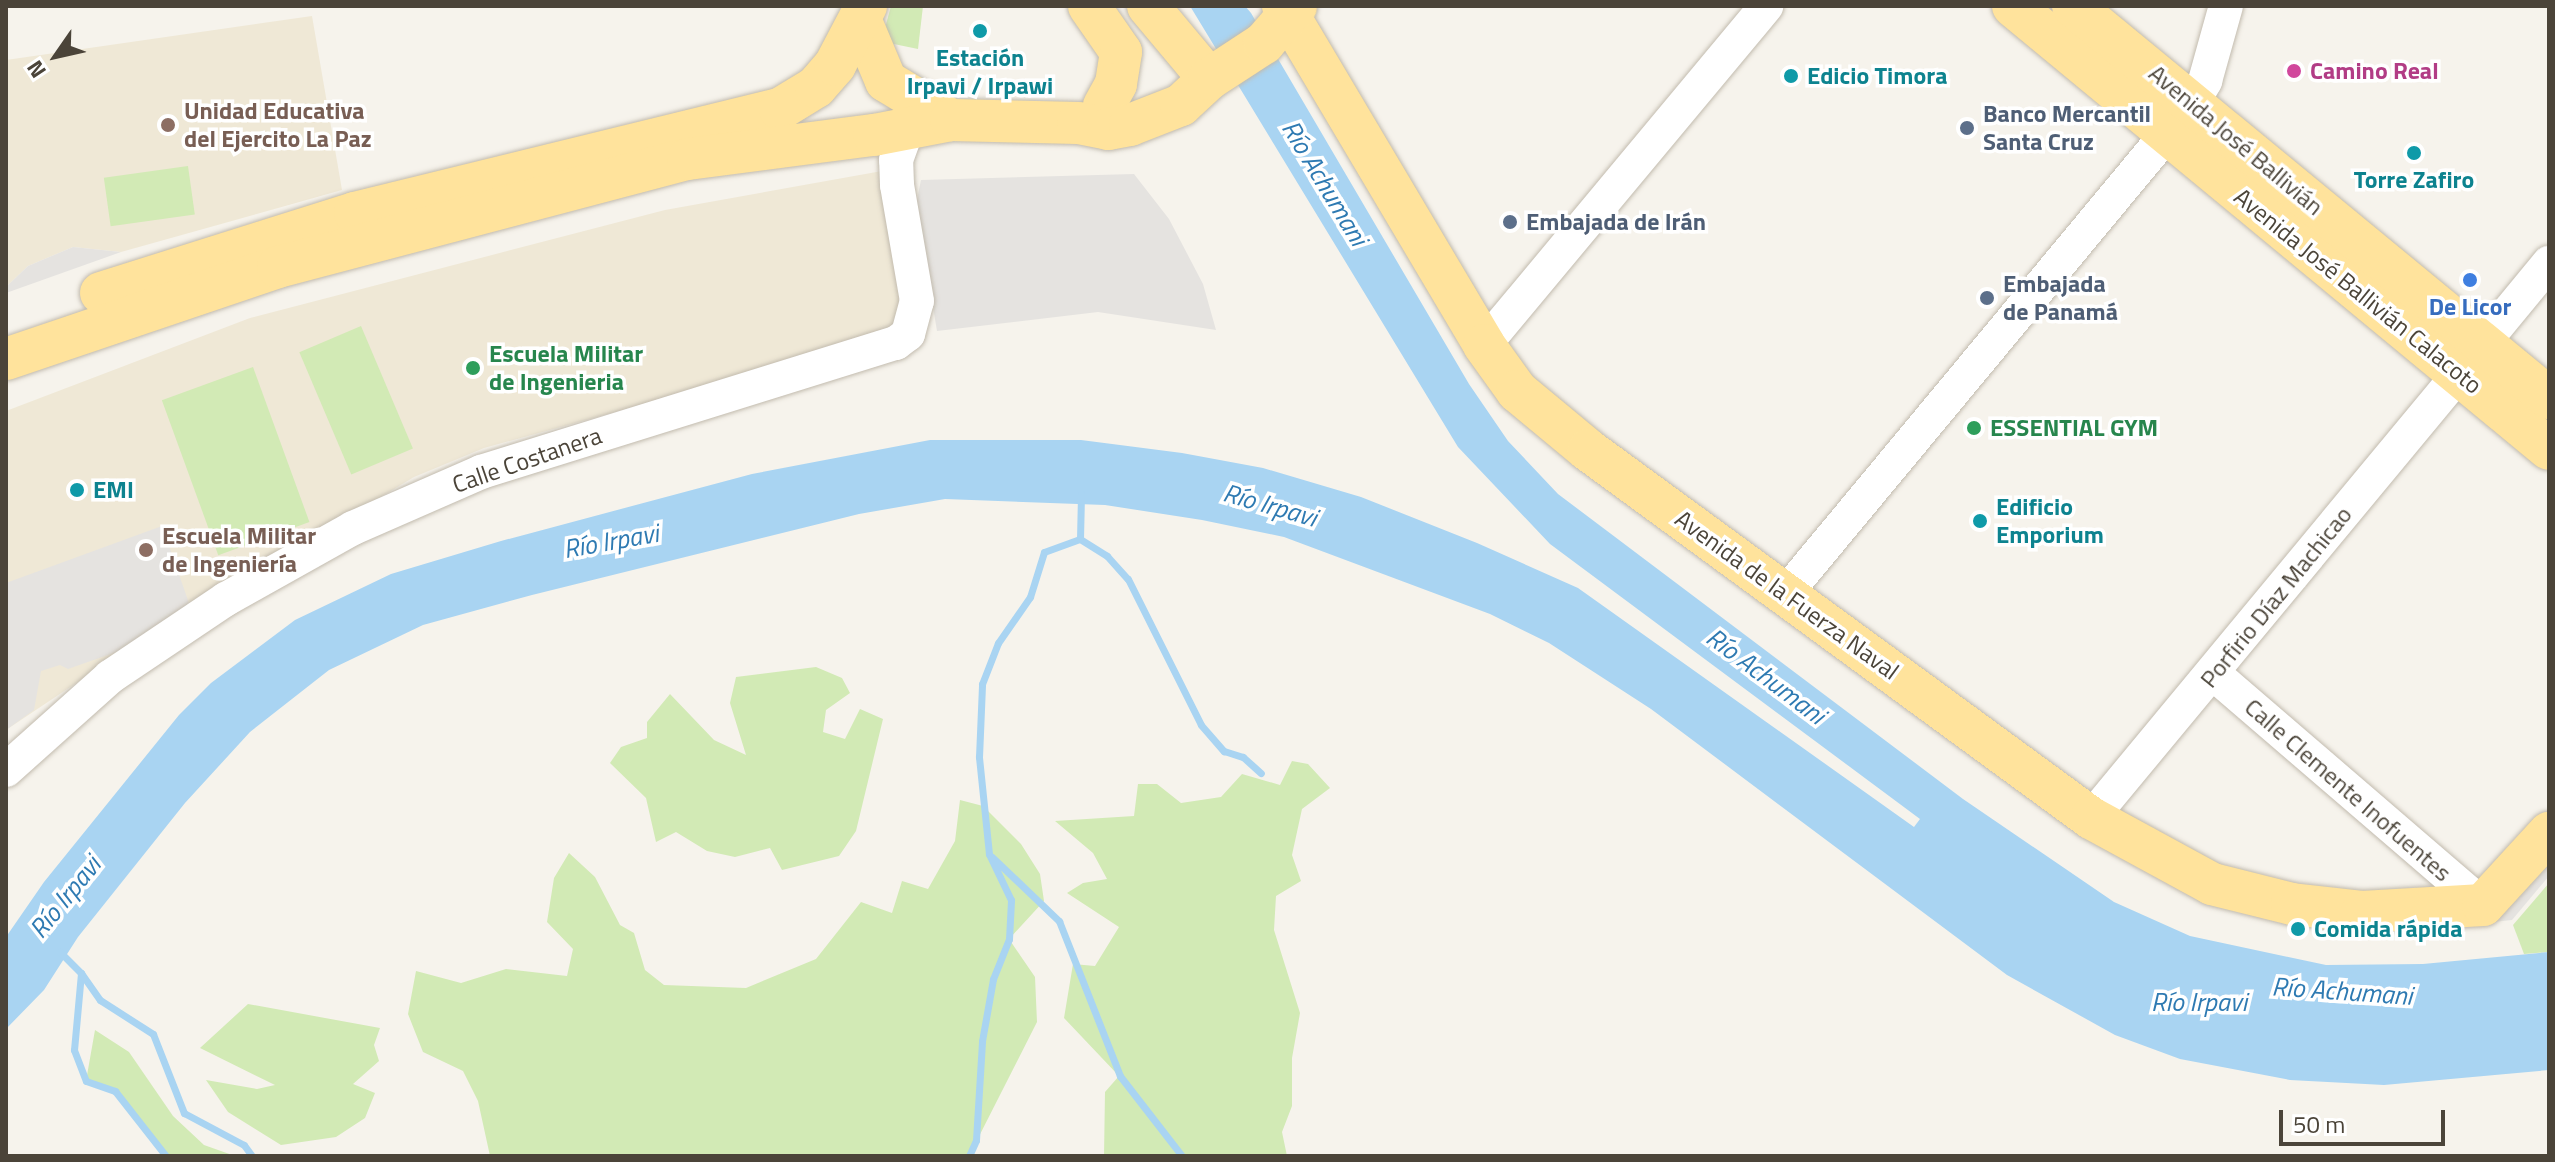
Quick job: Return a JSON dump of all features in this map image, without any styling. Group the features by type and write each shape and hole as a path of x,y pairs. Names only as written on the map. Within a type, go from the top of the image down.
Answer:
{"main road":[{"path":"1089,6 1121,52 1116,84 1091,114"},
{"path":"1148,6 1216,75"},
{"name":"Avenida José Ballivián","path":"2013,6 2400,273"},
{"name":"Avenida José Ballivián","path":"2073,6 2180,119"},
{"path":"863,13 886,81 951,120"},
{"path":"6,329 75,318 273,252 780,109 816,87 835,65 863,13"},
{"path":"358,228 688,159 907,129 951,120 1091,114 1108,129 1155,117 1181,105 1216,75 1284,28"},
{"name":"Avenida de la Fuerza Naval","path":"1284,28 1484,345 1517,391 1546,417 2091,818 2180,871 2245,895 2362,912 2483,905"},
{"name":"Avenida José Ballivián Calacoto","path":"2180,119 2471,358 2549,398"},
{"name":"Avenida José Ballivián Calacoto","path":"2400,273 2549,449"},
{"path":"6,359 75,318"},
{"path":"2483,905 2549,833"}],"street":[{"path":"1484,345 1766,6"},
{"path":"1786,593 2180,119 2205,81 2226,6"},
{"name":"Calle Costanera","path":"6,770 110,677 226,599 353,528 481,472 896,343 908,334 917,301 897,185 896,160 907,129"},
{"name":"Porfirio Díaz Machicao","path":"2091,818 2214,674 2549,263"},
{"name":"Calle Clemente Inofuentes","path":"2214,674 2483,905"}],"shaded area":[{"name":"Unidad Educativa del Ejercito La Paz","path":"312,16 342,190 121,252 73,247 28,266 6,287 6,60"},
{"path":"882,171 905,306 897,330 866,343 484,448 414,477 124,651 6,730 6,411 250,318 665,210"},
{"path":"1134,174 1169,219 1203,284 1216,330 1098,312 937,331 916,205 921,180"},
{"path":"73,247 121,252 6,293 6,287 28,266"},
{"path":"162,526 190,606 122,650 68,669 60,665 41,671 34,710 6,730 6,583"},
{"path":"2549,858 2549,876 2512,920 2493,922"}],"green space":[{"path":"891,6 923,6 918,49 889,43 885,28"},
{"path":"188,166 195,215 111,226 104,178"},
{"path":"361,326 413,448 351,475 299,352"},
{"path":"253,367 309,522 218,555 162,400"},
{"path":"816,667 842,678 850,693 826,710 823,732 845,739 860,709 883,719 856,831 839,856 782,870 770,848 735,857 707,851 676,832 656,842 646,798 610,763 621,747 647,738 647,722 670,694 714,740 746,755 730,703 736,677"},
{"path":"1292,761 1308,764 1330,788 1302,809 1292,855 1301,881 1276,896 1274,930 1300,1013 1292,1058 1292,1106 1282,1132 1287,1156 1104,1156 1105,1092 1119,1076 1064,1018 1073,964 1095,966 1119,927 1067,893 1083,883 1107,879 1093,853 1055,821 1134,816 1138,784 1157,784 1181,803 1221,797 1242,774 1280,785"},
{"path":"960,800 983,806 1021,844 1040,874 1044,901 1009,939 1035,977 1037,1022 969,1156 490,1156 478,1101 463,1071 423,1052 408,1014 416,971 461,983 506,969 567,976 573,949 547,922 554,878 569,853 595,877 620,925 634,933 645,970 664,985 746,988 816,959 861,902 892,913 902,881 928,889 955,841"},
{"path":"2549,883 2549,952 2524,954 2513,925"},
{"path":"248,1004 380,1028 374,1045 379,1061 353,1084 375,1093 365,1118 336,1137 281,1145 228,1112 206,1080 257,1089 275,1085 200,1048"},
{"path":"95,1030 129,1052 173,1116 204,1145 235,1156 166,1156 115,1091 86,1081"}],"water":[{"name":"Río Irpavi","path":"1190,6 1245,6 1251,13 1469,384 1508,441 1558,494 1963,799 2114,902 2190,936 2326,965 2423,964 2549,952 2549,1070 2384,1085 2290,1080 2180,1059 2115,1035 2007,975 1651,709 1549,643 1490,614 1284,537 1105,505 945,499 859,514 423,625 329,670 250,732 185,803 78,937 44,990 6,1029 6,937 44,882 179,715 211,683 295,620 391,574 501,541 752,474 930,440 1081,440 1182,453 1263,468 1361,497 1477,543 1578,588 1914,827 1920,819 1550,544 1458,447"}],"waterway":[{"path":"969,1156 976,1140 982,1041 993,979 1009,939 1011,900 989,854 979,757 982,684 998,643 1030,597 1044,552 1080,539 1081,494"},
{"path":"1080,539 1107,556 1128,579 1201,725 1224,751 1243,757 1261,773"},
{"path":"992,857 1059,921 1120,1076 1182,1156"},
{"path":"60,952 81,973 74,1050 86,1081 115,1091 166,1156"},
{"path":"81,973 100,1000 153,1034 184,1113 244,1145 252,1156"}],"place":[{"name":"Estación Irpavi / Irpawi","path":"980,31"},
{"name":"Camino Real","path":"2294,71"},
{"name":"Edicio Timora","path":"1791,76"},
{"name":"Unidad Educativa del Ejercito La Paz","path":"168,125"},
{"name":"Banco Mercantil Santa Cruz","path":"1967,128"},
{"name":"Torre Zafiro","path":"2414,153"},
{"name":"Embajada de Irán","path":"1510,222"},
{"name":"De Licor","path":"2470,280"},
{"name":"Embajada de Panamá","path":"1987,298"},
{"name":"Escuela Militar de Ingenieria","path":"473,368"},
{"name":"ESSENTIAL GYM","path":"1974,428"},
{"name":"EMI","path":"77,490"},
{"name":"Edificio Emporium","path":"1980,521"},
{"name":"Escuela Militar de Ingeniería","path":"146,550"},
{"name":"Comida rápida","path":"2298,929"}],"water label":[{"name":"Río Achumani","path":"1325,183"},
{"name":"Río Achumani","path":"1766,676"},
{"name":"Río Achumani","path":"2342,991"}]}
